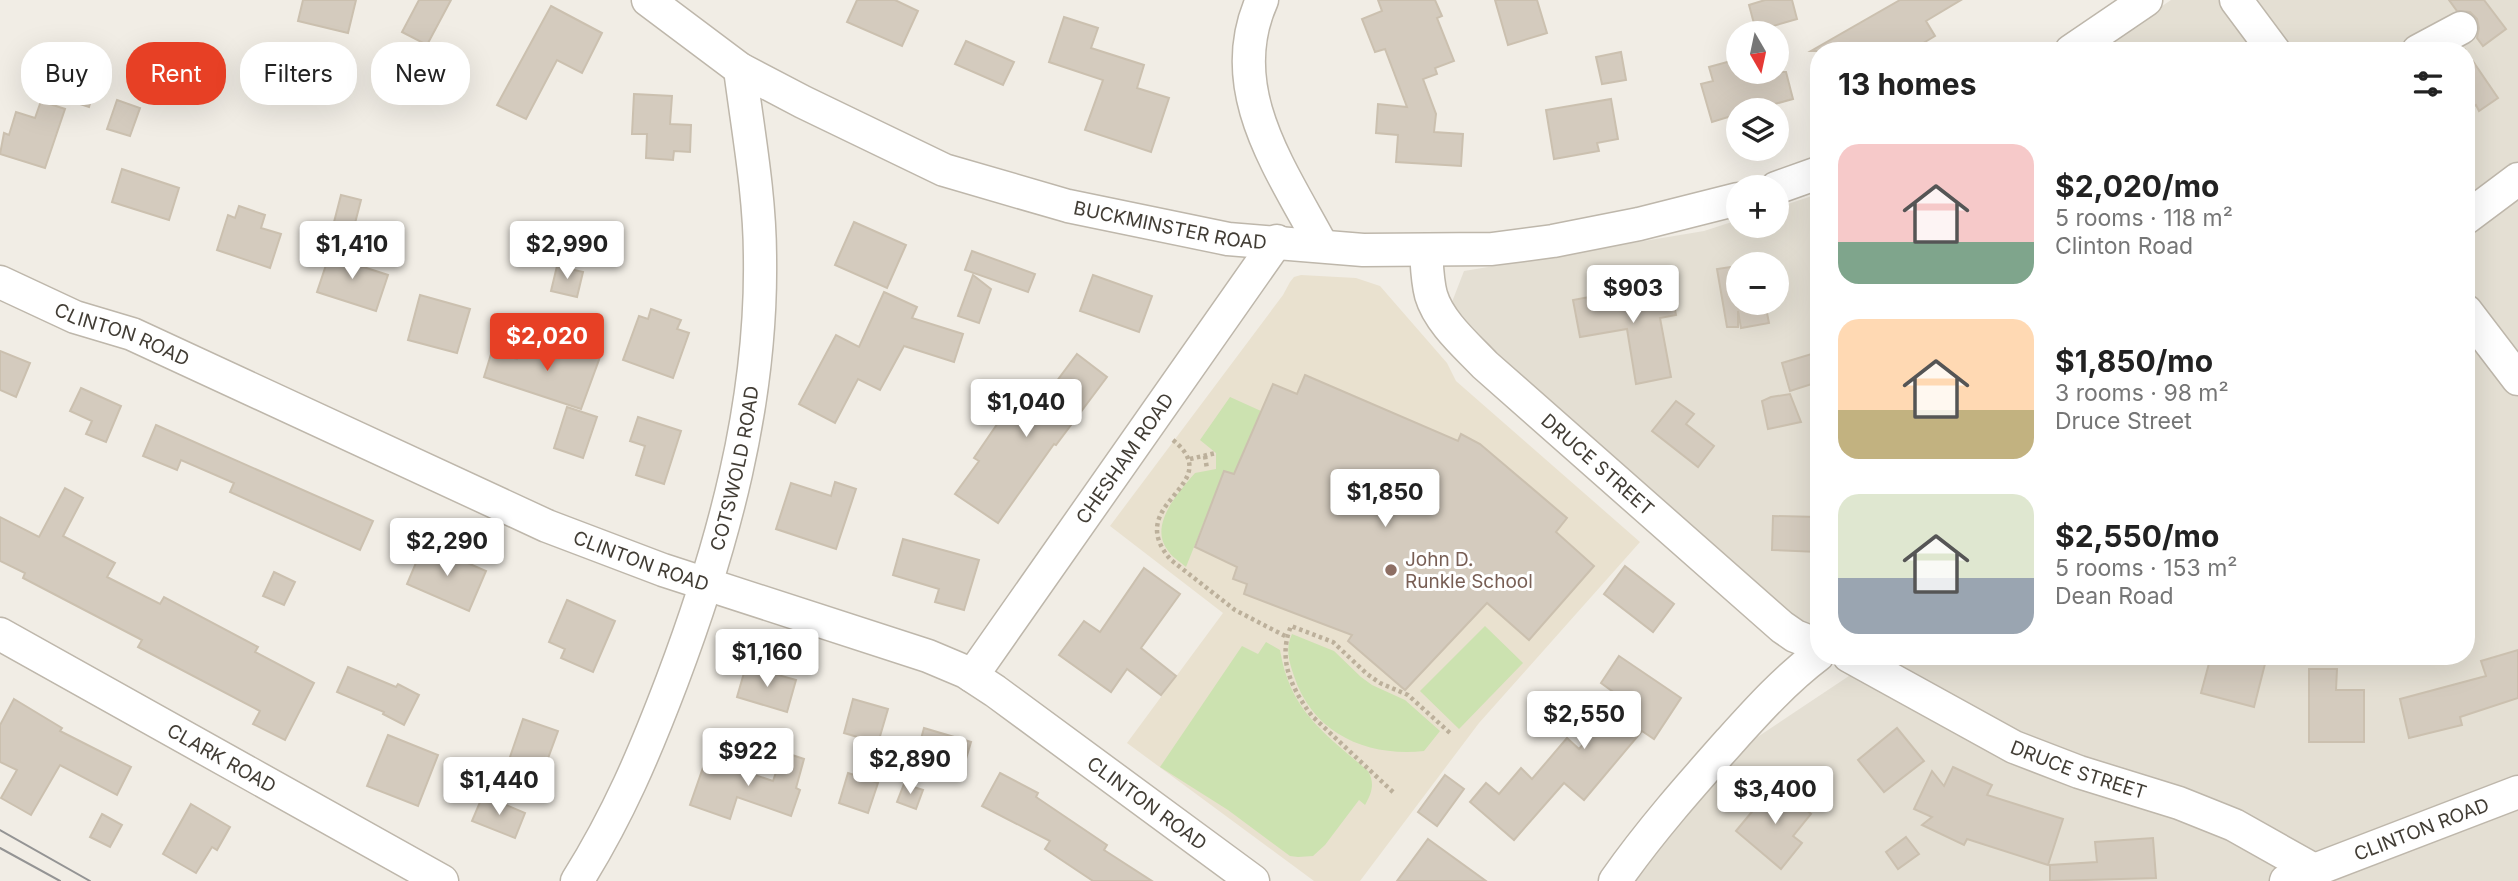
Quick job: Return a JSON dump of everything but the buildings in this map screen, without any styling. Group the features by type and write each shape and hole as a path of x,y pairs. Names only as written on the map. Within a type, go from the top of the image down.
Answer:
{"street":[{"name":"BUCKMINSTER ROAD","path":"648,0 740,69 944,170 1068,206 1228,239 1363,250 1492,249 1553,241 1698,211 1726,203"},
{"path":"1262,0 1255,15 1250,40 1247,70 1250,90 1270,151 1322,246"},
{"path":"2084,42 2146,0"},
{"path":"2236,0 2267,42"},
{"path":"2435,42 2461,28"},
{"name":"COTSWOLD ROAD","path":"577,881 628,791 680,658 706,585 741,455 755,350 761,259 756,191 740,69"},
{"path":"1789,183 1810,176"},
{"path":"2475,211 2518,179"},
{"name":"CHESHAM ROAD","path":"972,676 1278,242"},
{"name":"DRUCE STREET","path":"1426,250 1427,277 1433,301 1451,328 1486,365 1782,627 1810,642"},
{"name":"CLINTON ROAD","path":"0,282 75,317 132,334 547,526 706,585 928,656 972,676 1028,714 1253,881"},
{"path":"2475,322 2518,379"},
{"name":"CLARK ROAD","path":"0,634 442,881"},
{"path":"1615,881 1650,833 1713,759 1780,686 1810,662"},
{"name":"DRUCE STREET","path":"1865,665 2014,747 2078,772 2179,803 2234,825 2300,876"},
{"name":"CLINTON ROAD","path":"2300,876 2518,792"}],"path":[{"path":"1173,440 1186,451 1190,459 1189,472 1157,521 1163,550 1171,560 1235,610 1287,638"},
{"path":"1190,459 1216,453"},
{"path":"1205,456 1207,469"},
{"path":"1393,792 1309,713 1290,677 1284,654 1291,626 1333,642 1367,674 1408,695 1450,733"}],"shaded area":[{"path":"2171,0 2518,0 2518,881 1632,881 1656,846 1750,742 1866,665 2475,665 2475,42 2109,42"},
{"path":"1810,197 1810,629 1799,625 1465,326 1452,302 1464,271 1704,231 1726,224 1726,238 1789,238 1789,204"},
{"name":"John D. Runkle School","path":"1301,275 1356,278 1380,286 1447,363 1456,381 1640,542 1479,723 1360,881 1314,881 1127,743 1223,613 1110,526 1290,282"}],"green space":[{"path":"1230,397 1261,411 1234,474 1224,472 1186,567 1171,554 1163,542 1163,521 1167,510 1195,473 1216,469 1216,453 1200,440"},
{"path":"1485,626 1523,663 1459,729 1420,691"},
{"path":"1292,634 1334,651 1361,677 1405,700 1440,731 1424,751 1403,752 1363,745 1328,727 1314,713 1294,676 1288,650"},
{"path":"1266,642 1280,650 1292,689 1311,719 1368,771 1372,784 1365,805 1359,800 1325,845 1313,856 1290,856 1228,810 1160,767 1242,646 1258,654"}],"tram line":[{"path":"0,830 90,881"},
{"path":"0,848 60,881"}],"place":[{"name":"John D. Runkle School","path":"1391,570"}]}
